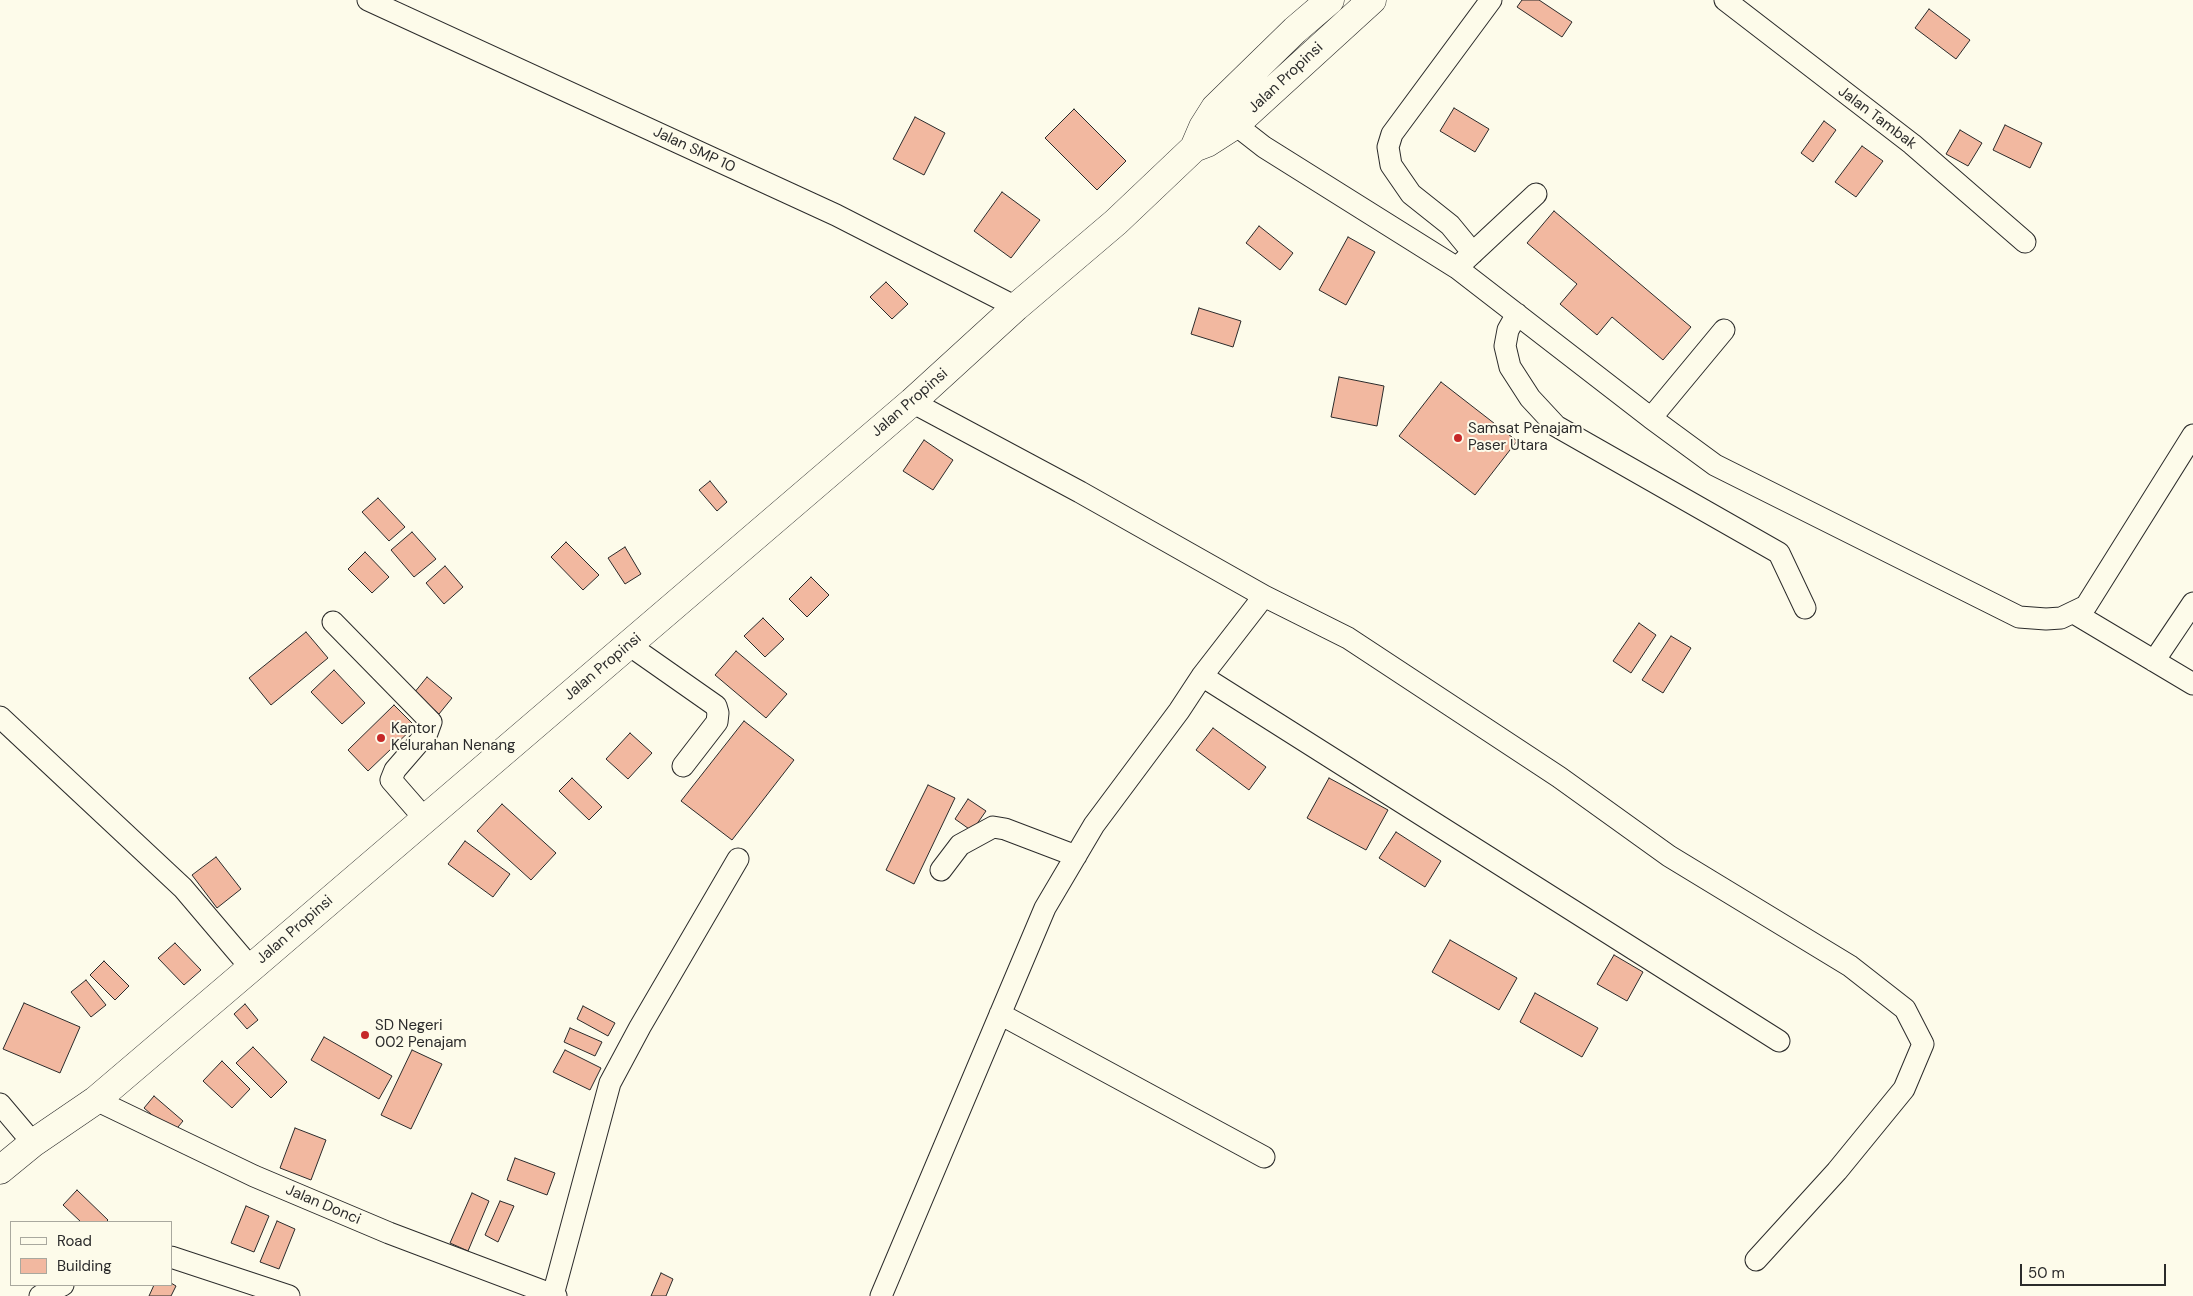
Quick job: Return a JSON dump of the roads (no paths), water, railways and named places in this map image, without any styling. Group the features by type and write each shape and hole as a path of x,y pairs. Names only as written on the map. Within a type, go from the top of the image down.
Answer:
{"highway":[{"path":"1225,117 1295,30 1330,0"},
{"name":"Jalan Propinsi","path":"0,1170 33,1143 96,1100 251,968 912,402 1016,307 1116,222 1194,148 1213,140 1225,117 1372,0"}],"street":[{"name":"Jalan SMP 10","path":"368,0 836,216 1016,307"},
{"path":"1473,253 1450,225 1411,194 1391,164 1388,146 1392,134 1491,0"},
{"name":"Jalan Tambak","path":"1725,0 1912,144 2025,242"},
{"path":"1225,117 1264,147 1457,268 1651,418 1715,464 2019,617 2061,618 2086,606 2193,435"},
{"path":"1457,268 1536,194"},
{"path":"1517,314 1508,330 1505,346 1510,367 1530,398 1556,426 1779,553 1805,608"},
{"path":"1651,418 1724,330"},
{"path":"912,402 1080,492 1264,596 1348,638 1559,777 1669,856 1850,966 1906,1009 1923,1044 1904,1089 1837,1171 1756,1260"},
{"path":"881,1296 1045,908 1094,825 1179,711 1202,676 1264,596"},
{"path":"2154,661 2193,603"},
{"path":"2074,613 2193,684"},
{"path":"333,622 431,722 428,733 395,770 392,780 424,819"},
{"path":"629,645 716,706 718,713 717,722 683,766"},
{"path":"1202,676 1779,1041"},
{"path":"0,717 183,888 251,968"},
{"path":"941,870 960,845 993,827 1005,828 1076,856"},
{"path":"555,1295 610,1083 640,1027 738,859"},
{"path":"1000,1014 1264,1158"},
{"name":"Jalan Donci","path":"96,1100 254,1176 389,1233 555,1295"},
{"path":"0,1104 33,1143"},
{"path":"172,1257 289,1296"},
{"path":"40,1296 61,1286"}],"place":[{"name":"Samsat Penajam Paser Utara","path":"1458,438"},
{"name":"Kantor Kelurahan Nenang","path":"381,738"},
{"name":"SD Negeri 002 Penajam","path":"365,1035"}]}
